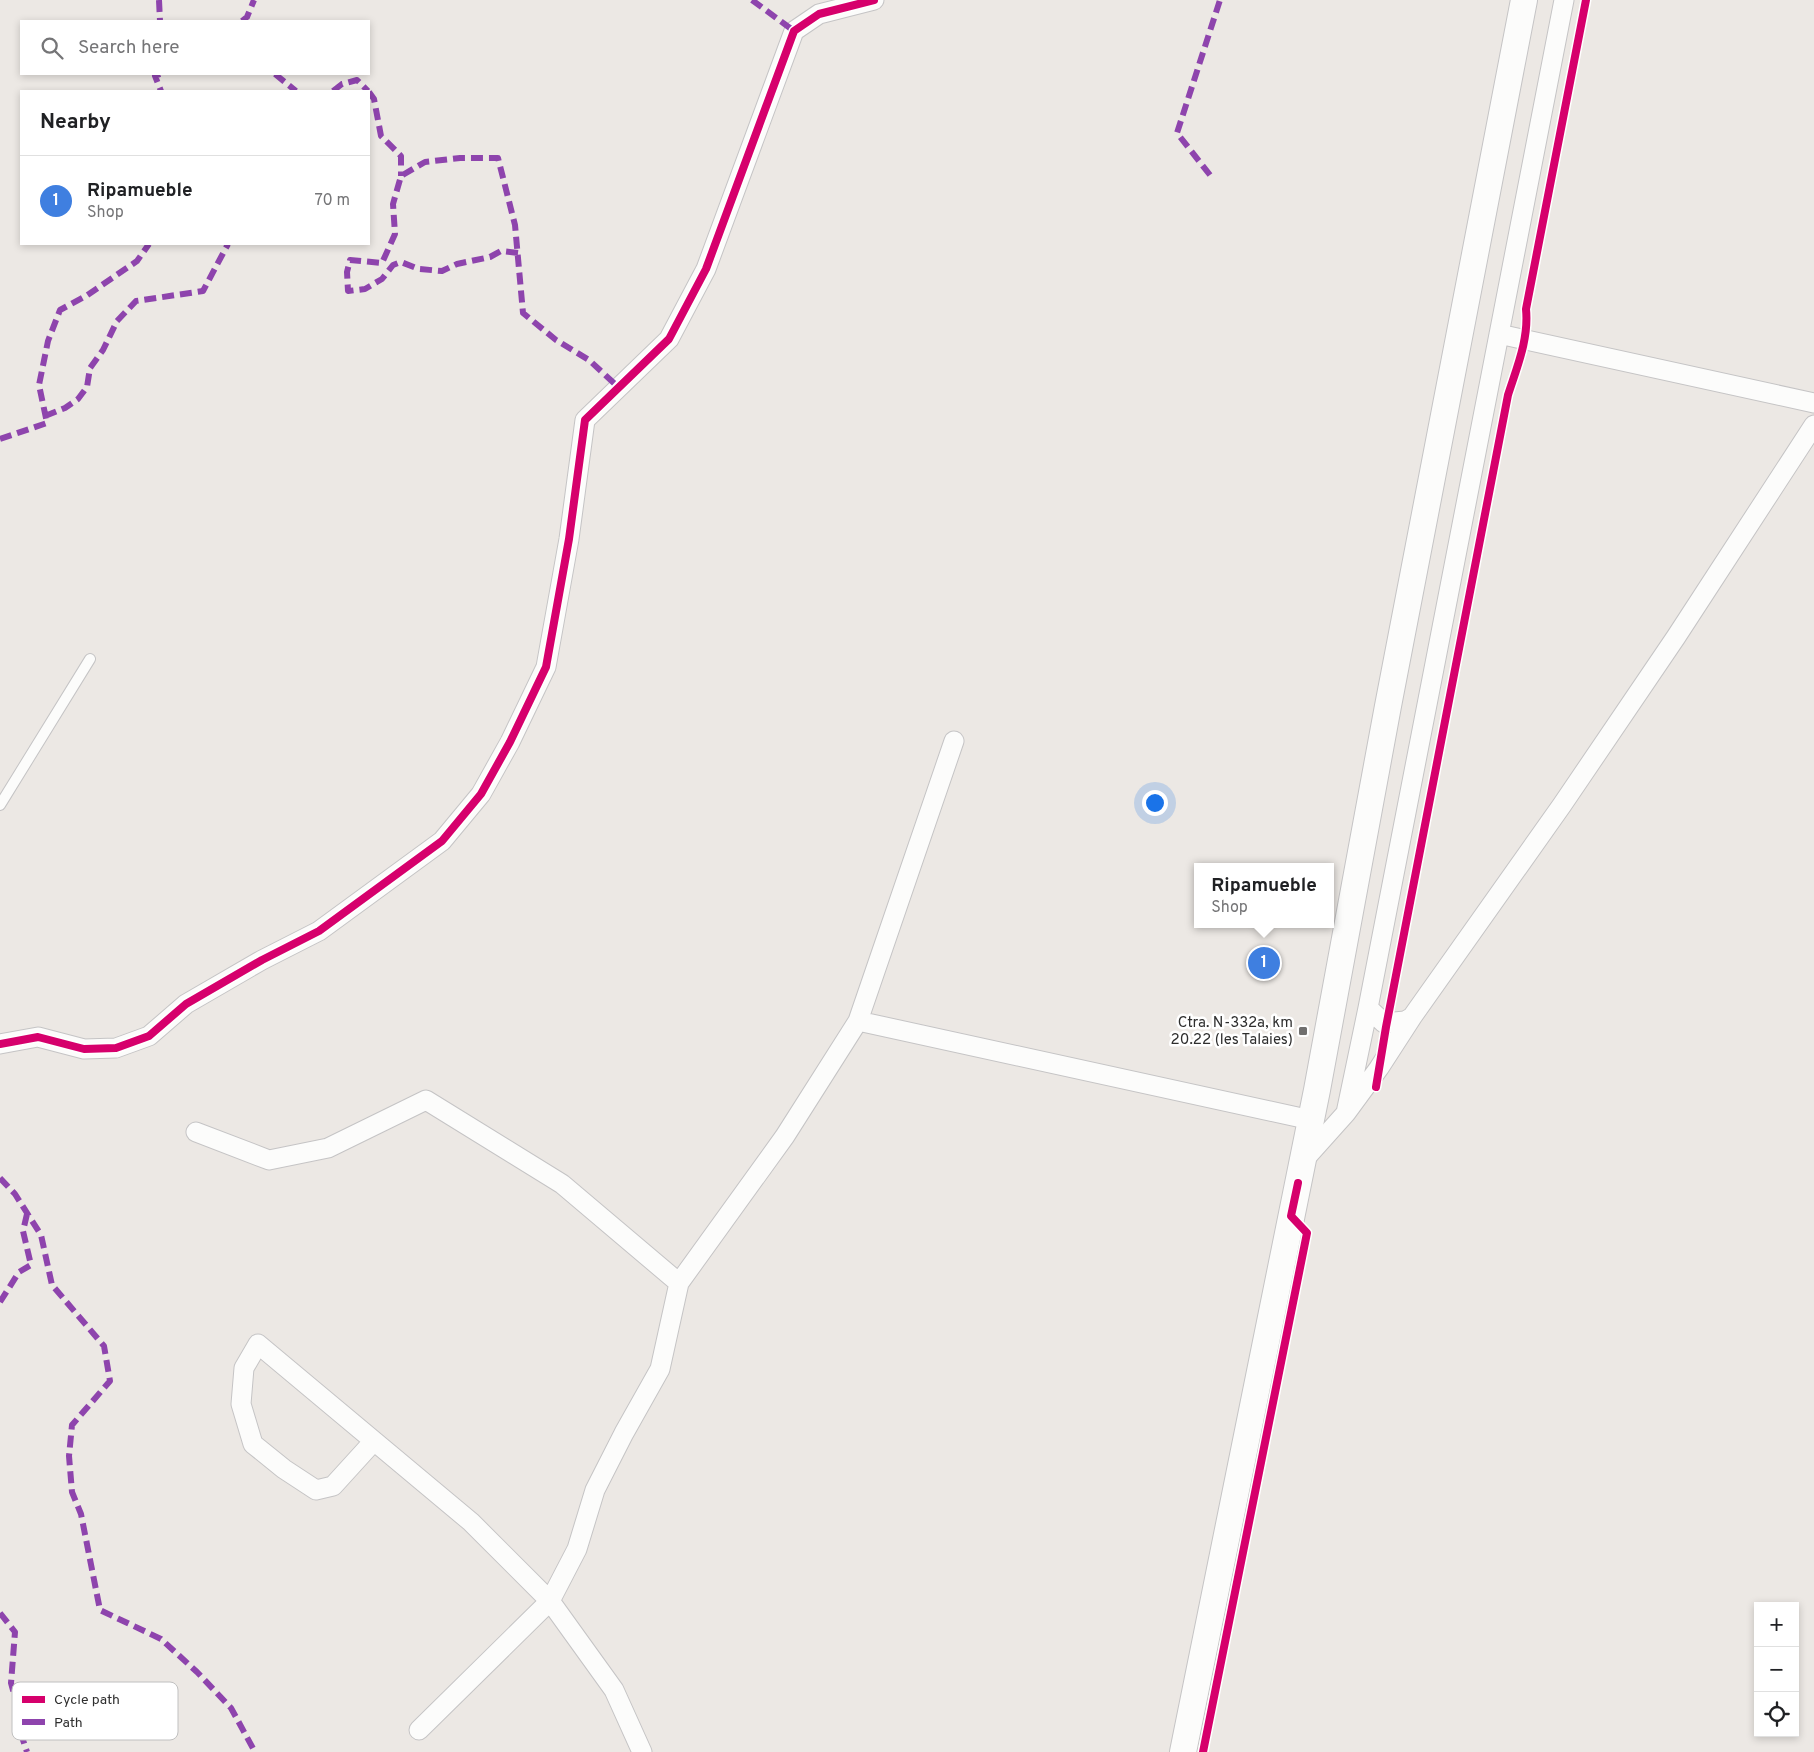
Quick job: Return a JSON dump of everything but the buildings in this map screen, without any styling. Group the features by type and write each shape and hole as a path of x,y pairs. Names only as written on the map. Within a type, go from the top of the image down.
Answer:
{"main road":[{"path":"1183,1752 1311,1120 1524,0"}],"street":[{"path":"0,1044 38,1037 84,1049 116,1048 149,1036 186,1004 262,960 319,931 442,841 482,794 510,742 546,667 569,539 585,420 669,339 706,269 794,31 819,14 874,0"},
{"path":"1346,1113 1564,0"},
{"path":"1499,334 1814,403"},
{"path":"1302,1162 1346,1113 1379,1068 1412,1017 1562,805 1676,638 1814,425"},
{"path":"419,1730 550,1602 577,1549 595,1490 624,1432 660,1369 679,1283 785,1136 858,1021 954,741"},
{"path":"1368,1008 1384,1023 1405,1021 1412,1017"},
{"path":"858,1021 1311,1120"},
{"path":"196,1132 269,1160 328,1148 426,1100 562,1184 679,1283"},
{"path":"373,1442 333,1486 316,1490 284,1469 253,1444 241,1404 244,1368 258,1344 471,1522 550,1602 614,1690 642,1752"}],"lane":[{"path":"0,805 90,659"}],"marked path":[{"path":"159,0 160,20"},
{"path":"243,20 247,17 254,0"},
{"path":"752,0 794,31"},
{"path":"1210,175 1177,133 1220,0"},
{"path":"158,75 155,76 161,90"},
{"path":"276,75 295,90"},
{"path":"334,90 342,84 357,80 367,90"},
{"path":"370,93 374,99 381,136 401,156 401,176"},
{"path":"518,253 501,251 490,257 457,264 442,271 419,269 401,262 393,265 382,279 365,289 348,291 347,272 350,260 382,263 395,234 393,204 401,176 425,162 460,158 498,158 515,225 523,313 556,340 589,360 617,386"},
{"path":"0,439 47,423 39,385 48,341 60,310 86,296 137,261 148,245"},
{"path":"45,416 65,408 78,399 87,387 90,368 103,350 117,321 136,301 203,291 227,245"},
{"path":"0,1178 15,1194 41,1235 52,1285 104,1346 110,1381 72,1425 69,1456 72,1492 81,1514 100,1610 161,1639 197,1672 231,1708 255,1752"},
{"path":"0,1302 19,1272 31,1265 23,1231 27,1214"},
{"path":"0,1613 15,1632 12,1687"},
{"path":"23,1740 27,1752"}],"cycle path":[{"path":"0,1044 38,1037 84,1049 116,1048 149,1036 186,1004 262,960 319,931 442,841 481,794 510,742 546,667 569,539 585,420 669,339 706,269 794,31 819,14 874,0"},
{"path":"1376,1087 1508,395 1524,342 1526,309 1586,0"},
{"path":"1203,1752 1307,1233 1291,1216 1298,1183"}],"place":[{"name":"Ripamueble","path":"1264,963"},
{"name":"Ctra. N-332a, km 20.22 (les Talaies)","path":"1303,1031"}]}
